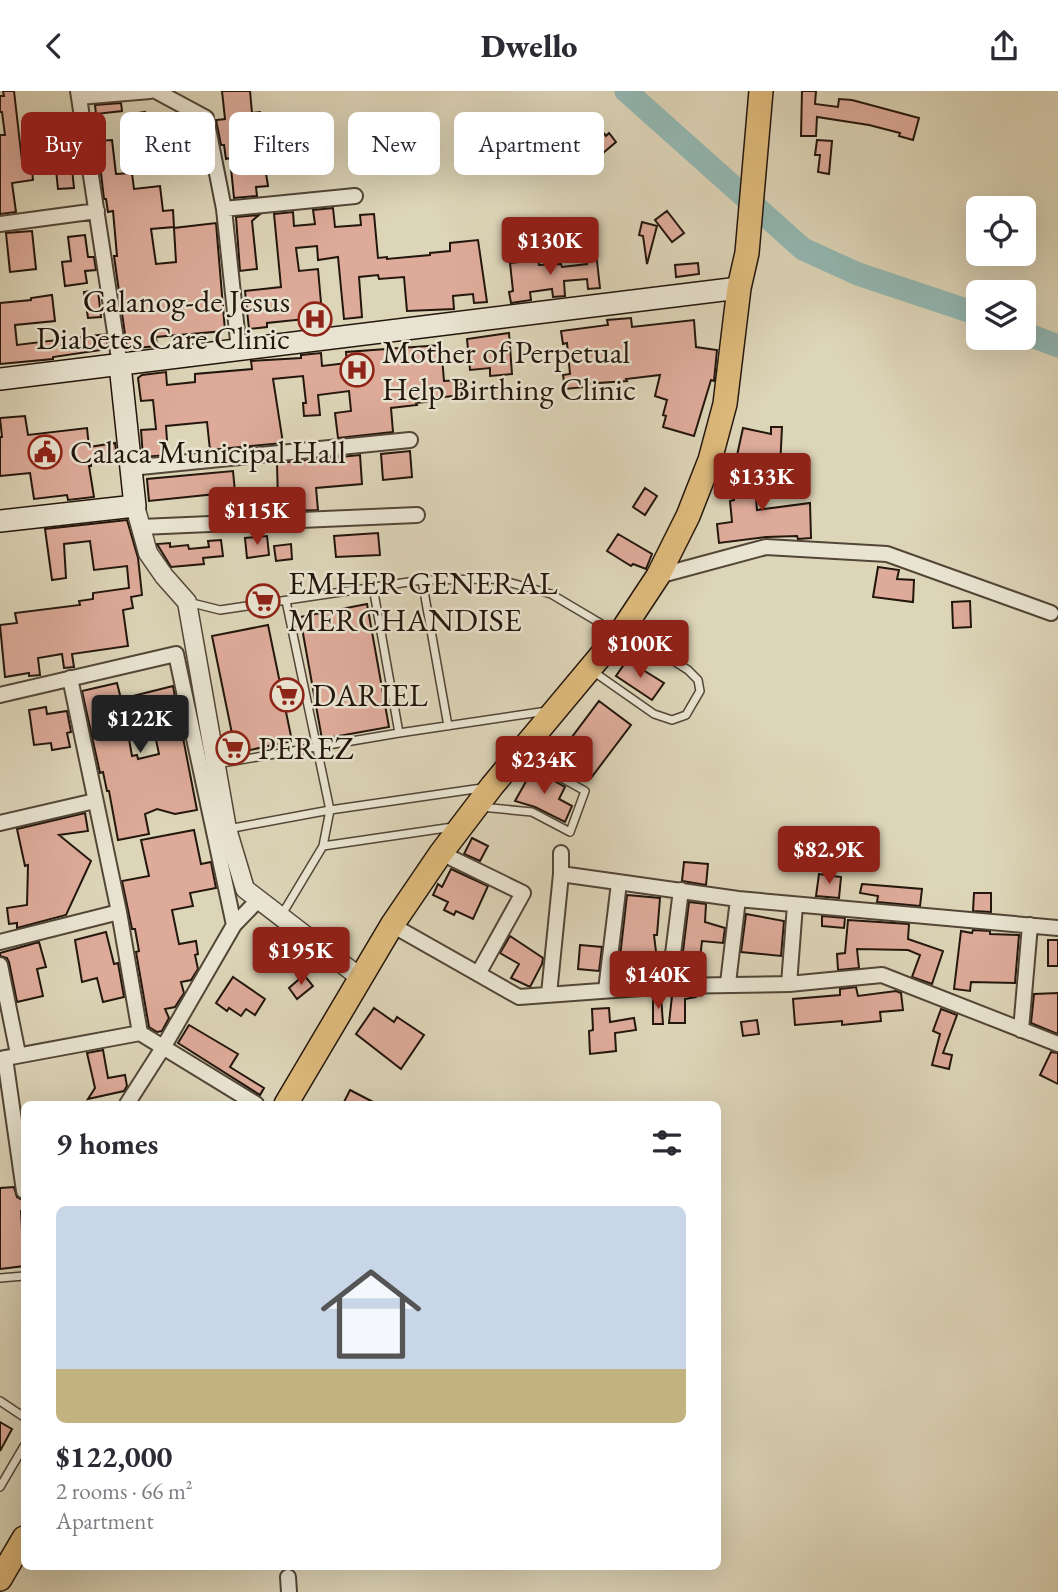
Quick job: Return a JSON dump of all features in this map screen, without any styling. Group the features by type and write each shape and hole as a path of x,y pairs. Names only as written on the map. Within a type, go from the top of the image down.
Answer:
{"main road":[{"path":"288,1101 393,925 441,853 492,786 558,710 621,631 658,576 688,516 710,460 725,404 739,288 747,253 761,91"},
{"path":"0,379 739,288"},
{"path":"0,521 135,506 120,365"},
{"path":"0,1579 21,1543"}],"street":[{"path":"120,365 79,94 150,91"},
{"path":"156,91 206,118 224,209 239,350"},
{"path":"224,209 355,196"},
{"path":"0,224 97,211"},
{"path":"130,468 410,440"},
{"path":"135,506 148,553 187,602 227,829 245,889 362,979"},
{"path":"141,527 418,515"},
{"path":"658,576 766,547 887,554 1051,613"},
{"path":"0,695 176,654 234,925"},
{"path":"70,678 119,912 140,1033"},
{"path":"0,823 95,801"},
{"path":"441,853 523,893 478,974"},
{"path":"550,994 561,853"},
{"path":"561,874 738,899 1058,928"},
{"path":"606,989 619,883"},
{"path":"669,986 681,890"},
{"path":"728,983 738,899"},
{"path":"129,1101 234,925 258,900"},
{"path":"789,984 795,905"},
{"path":"0,942 119,912"},
{"path":"393,925 519,997 606,989 728,983 789,984 882,975 1058,1045"},
{"path":"1021,1030 1030,925"},
{"path":"0,965 21,1166"},
{"path":"8,1057 140,1033 251,1101"},
{"path":"288,1577 289,1592"}],"lane":[{"path":"187,602 220,610 422,580 496,579 551,594 621,631 688,670 698,680 700,691 686,715 672,720 653,714 590,670"},
{"path":"422,580 448,726"},
{"path":"373,587 399,733"},
{"path":"281,916 323,846 330,810 286,601"},
{"path":"214,764 558,710"},
{"path":"477,806 532,812 570,832 585,791 520,754"},
{"path":"227,829 330,810 492,786"},
{"path":"323,846 461,826"},
{"path":"0,1279 21,1276"},
{"path":"0,1401 21,1415"},
{"path":"0,1487 21,1451"}],"building":[{"path":"3,91 14,91 21,175 32,175 33,180 12,183 16,212 0,214 0,135 5,135 0,96 4,96"},
{"path":"222,91 250,91 252,112 229,112 229,158 226,159 216,120 225,119"},
{"path":"802,91 816,91 815,104 838,107 839,99 852,100 919,118 913,140 899,136 900,133 869,125 817,117 816,136 801,136"},
{"path":"121,103 122,111 96,112 95,105"},
{"path":"609,133 616,142 604,152 604,134 606,136"},
{"path":"106,140 112,140 116,174 132,175 134,189 160,186 163,211 173,210 174,227 151,229 156,264 176,262 174,228 216,223 225,331 156,337 157,346 127,349 114,256 117,256 113,211 108,212 101,175 106,175"},
{"path":"817,140 832,141 829,174 818,172 820,155 815,155"},
{"path":"57,175 73,175 74,188 58,189"},
{"path":"232,175 266,175 268,186 256,187 257,196 234,198"},
{"path":"333,208 335,227 361,225 360,215 374,214 378,258 430,255 450,251 450,243 478,240 487,302 474,303 473,294 453,296 454,309 407,311 404,277 359,277 362,317 344,319 338,257 318,260 317,246 296,248 299,271 318,269 323,325 306,326 305,319 267,323 267,327 249,329 245,291 281,287 274,214 293,212 294,226 315,224 313,210"},
{"path":"667,211 684,233 672,242 655,220"},
{"path":"259,215 252,221 257,269 240,271 236,217"},
{"path":"642,222 657,226 647,264 643,236 639,235"},
{"path":"32,231 36,269 10,272 6,233"},
{"path":"85,235 88,257 94,257 96,270 85,271 87,283 65,286 62,262 71,261 68,237"},
{"path":"596,252 600,288 588,289 587,279 564,281 565,296 553,297 552,289 530,292 531,300 511,303 509,292 513,291 510,263 538,260 539,265 561,264 562,267 587,264 586,253"},
{"path":"698,263 699,274 676,277 675,265"},
{"path":"98,290 101,317 88,318 84,292"},
{"path":"52,295 55,321 15,325 17,345 106,334 108,349 53,359 0,364 0,303"},
{"path":"631,318 632,327 694,320 696,347 717,350 714,381 711,380 694,436 663,427 667,400 655,396 660,375 584,384 584,387 565,389 563,375 570,374 567,343 563,344 561,331 608,325 607,320"},
{"path":"509,333 512,374 490,376 490,368 470,370 467,339"},
{"path":"441,345 444,381 461,380 462,395 391,408 393,432 338,438 335,413 351,411 349,391 318,395 320,415 304,416 303,403 306,403 303,376 273,379 283,443 210,450 207,422 166,426 168,455 143,457 141,430 156,429 153,400 141,401 138,378 142,375 166,372 167,385 195,382 195,374 252,369 251,361 301,358 301,355 321,353 322,366 347,363 346,352"},
{"name":"Calaca Municipal Hall","path":"25,416 28,435 87,428 89,447 115,443 117,458 91,462 89,466 94,497 68,500 67,495 34,499 30,473 0,476 0,418"},
{"path":"771,427 782,427 780,468 736,460 743,428 771,434"},
{"path":"410,451 412,477 383,480 381,454"},
{"path":"360,455 362,484 316,488 318,510 265,512 264,502 278,501 277,463"},
{"path":"233,471 235,492 149,501 147,479"},
{"path":"781,472 781,485 755,485 757,510 810,503 811,538 766,537 719,543 717,524 732,522 730,501 734,500 733,485 725,485 725,478"},
{"path":"645,488 657,496 645,515 633,507"},
{"path":"127,520 138,558 142,595 131,597 133,608 123,610 128,646 72,654 74,667 64,668 62,654 38,658 40,675 29,676 29,673 5,677 0,625 17,623 15,613 80,605 79,601 93,599 93,593 129,588 127,566 94,570 90,541 64,544 66,578 52,580 45,529"},
{"path":"378,533 380,555 336,557 334,536"},
{"path":"618,534 652,554 646,569 633,564 631,566 607,551"},
{"path":"267,536 269,555 247,558 245,538"},
{"path":"221,540 223,556 203,558 204,564 171,567 157,544 170,543 170,547 188,545 189,549 209,547 208,541"},
{"path":"291,544 292,559 276,561 274,546"},
{"path":"878,567 899,570 897,579 914,580 913,602 873,597"},
{"path":"970,601 971,627 953,628 952,602"},
{"path":"367,604 389,727 322,739 300,617"},
{"path":"268,625 292,741 236,753 212,636"},
{"path":"627,660 664,683 652,700 616,676"},
{"path":"117,683 121,699 173,686 197,810 175,814 157,809 145,814 149,834 118,840 109,791 103,772 100,773 82,691","holes":["147,729 149,736 155,735 159,754 138,759 137,755 132,756 128,733"]},
{"path":"599,701 631,725 591,778 574,770 571,776 551,765"},
{"path":"46,707 47,714 67,711 71,732 67,733 70,747 52,750 51,743 34,745 29,710"},
{"path":"533,769 565,787 559,799 572,806 565,822 535,807 515,801"},
{"path":"85,813 88,831 59,835 91,861 66,915 17,928 17,923 9,924 7,908 27,905 28,865 25,866 17,829"},
{"path":"194,830 201,864 211,862 216,888 190,893 193,906 172,910 179,944 196,941 198,969 191,980 181,982 184,993 175,1007 165,1009 169,1018 162,1031 157,1032 149,1027 136,952 139,951 135,929 132,929 122,881 149,876 141,840"},
{"path":"472,838 488,846 480,861 464,854"},
{"path":"684,862 708,864 706,885 682,881"},
{"path":"451,869 488,886 473,919 456,911 454,915 444,910 448,902 433,895 438,884 442,887"},
{"path":"819,874 841,877 839,898 816,896"},
{"path":"862,884 922,889 920,906 877,902 878,896 860,893"},
{"path":"974,893 991,893 991,912 973,911"},
{"path":"627,895 660,898 657,935 654,935 659,977 643,978 644,961 620,957"},
{"path":"689,902 706,904 705,922 725,928 723,943 702,941 698,976 680,976"},
{"path":"746,914 784,921 781,956 741,952"},
{"path":"822,916 845,918 844,928 822,926"},
{"path":"848,920 909,924 908,939 943,951 932,984 912,977 920,955 908,950 857,949 859,968 838,970 837,954 845,953"},
{"path":"973,930 990,931 990,934 1019,935 1015,983 971,982 970,991 954,989 961,931 972,933"},
{"path":"106,932 114,964 118,963 124,997 103,1002 97,978 82,982 75,940"},
{"path":"510,936 543,958 530,987 511,978 519,964 500,953"},
{"path":"1048,940 1058,940 1058,966 1048,966"},
{"path":"39,942 46,967 37,969 43,996 17,1002 9,962 7,958 0,956 0,953"},
{"path":"580,945 602,947 599,971 578,969"},
{"path":"304,975 313,986 297,999 289,988"},
{"path":"233,977 265,999 255,1015 246,1009 241,1016 216,1003"},
{"path":"856,987 858,996 896,991 901,993 903,1010 880,1012 881,1021 842,1025 842,1021 795,1025 793,999 840,995 840,989"},
{"path":"1058,993 1058,1034 1031,1023 1034,994"},
{"path":"696,995 685,999 685,1023 669,1023 672,996"},
{"path":"661,996 663,1024 653,1024 653,997"},
{"path":"374,1008 394,1022 397,1017 424,1035 401,1069 356,1034"},
{"path":"609,1008 610,1022 634,1018 636,1030 615,1033 616,1051 590,1054 592,1009"},
{"path":"941,1009 957,1015 943,1053 952,1055 949,1069 932,1065 940,1034 933,1031"},
{"path":"757,1020 759,1034 743,1036 741,1022"},
{"path":"189,1025 238,1054 230,1067 264,1088 260,1095 178,1043"},
{"path":"103,1050 108,1078 125,1075 127,1086 124,1091 88,1099 95,1088 87,1053"},
{"path":"1051,1052 1058,1053 1058,1084 1040,1075"},
{"path":"350,1090 371,1101 344,1101"},
{"path":"14,1187 17,1197 21,1199 21,1266 0,1269 0,1188"},
{"path":"0,1422 12,1429 0,1451"}],"waterway":[{"path":"626,91 803,249 858,274 966,310"},
{"path":"1036,338 1058,346"}],"place":[{"name":"Calanog-de Jesus Diabetes Care Clinic","path":"315,319"},
{"name":"Mother of Perpetual Help Birthing Clinic","path":"357,370"},
{"name":"Calaca Municipal Hall","path":"45,452"},
{"name":"EMHER GENERAL MERCHANDISE","path":"263,601"},
{"name":"DARIEL","path":"287,695"},
{"name":"PEREZ","path":"233,748"}]}
